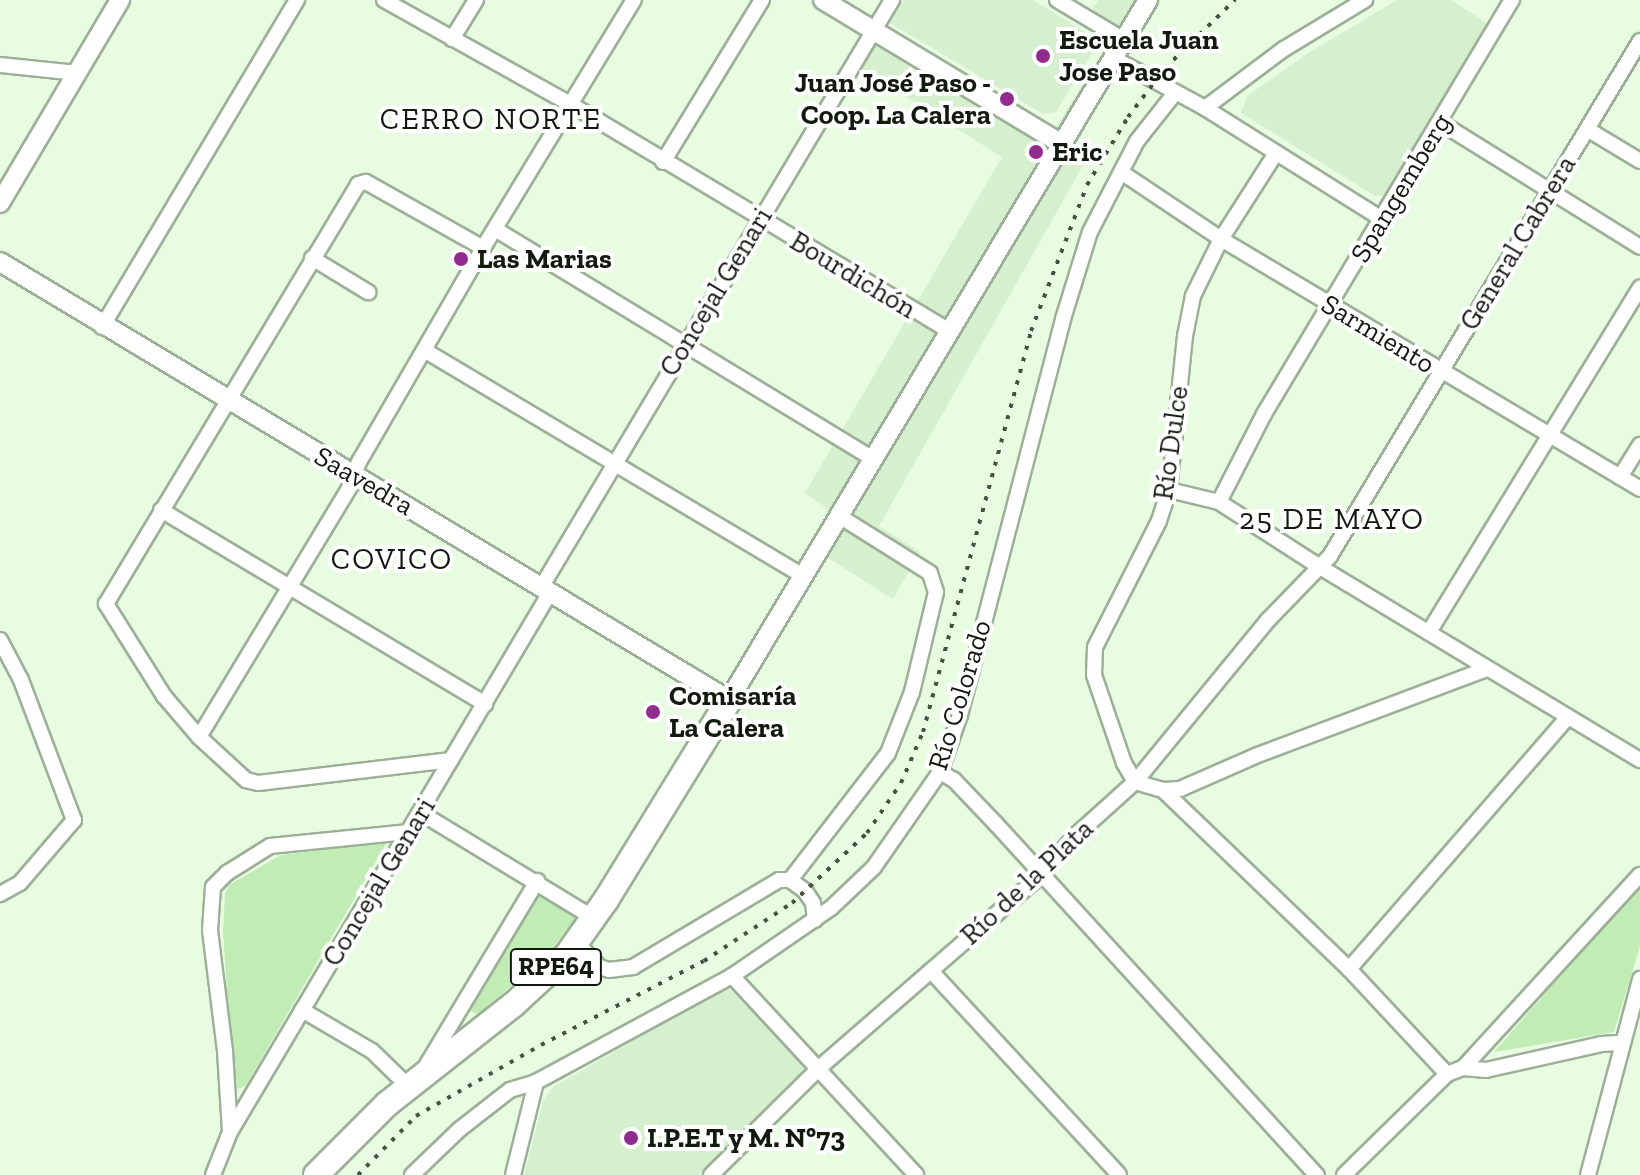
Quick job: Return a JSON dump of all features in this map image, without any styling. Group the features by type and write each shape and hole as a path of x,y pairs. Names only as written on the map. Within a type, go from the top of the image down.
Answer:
{"main road":[{"name":"RPE64","path":"316,1175 350,1138 414,1082 541,982 577,943 729,700"}],"street":[{"path":"0,203 120,0"},
{"path":"102,327 297,0"},
{"name":"Bourdichón","path":"384,0 572,105 949,331"},
{"path":"452,39 476,0"},
{"path":"199,737 355,475 483,248 634,0"},
{"path":"663,162 762,0"},
{"path":"823,0 1062,144"},
{"name":"Concejal Genari","path":"213,1175 230,1132 485,704 614,463 892,0"},
{"path":"1057,0 1124,40"},
{"name":"RPE64","path":"729,700 1148,0"},
{"path":"1205,108 1284,49 1365,0"},
{"name":"Spangemberg","path":"1219,502 1264,414 1512,0"},
{"name":"General Cabrera","path":"1320,567 1640,41"},
{"path":"1113,58 1205,108 1382,219"},
{"path":"0,65 78,73"},
{"name":"Río Colorado","path":"412,1175 460,1129 510,1090 536,1082 732,976 815,920 874,867 940,772 960,715 1063,319 1090,232 1137,141 1175,93"},
{"path":"1441,123 1640,247"},
{"path":"1587,129 1640,161"},
{"name":"Río Dulce","path":"1135,782 1124,763 1093,663 1104,626 1159,521 1169,490 1188,321 1200,280 1221,239 1276,153"},
{"name":"Sarmiento","path":"1121,172 1221,239 1640,489"},
{"path":"451,760 258,783 237,775 199,737 153,681 106,604 312,258 361,182 483,248"},
{"path":"495,229 873,459"},
{"path":"312,258 368,292"},
{"name":"Saavedra","path":"0,262 102,327 546,588 729,700"},
{"path":"1429,632 1640,288"},
{"path":"424,350 803,576"},
{"path":"1620,477 1640,445"},
{"path":"1169,490 1219,502 1486,669 1640,760"},
{"path":"161,510 485,704"},
{"path":"577,943 599,967 620,970 633,967 704,928 770,883 790,880 888,753 912,692 936,592 930,573 839,516"},
{"name":"Río de la Plata","path":"714,1174 819,1068 1040,876 1075,836 1135,782 1268,620 1320,567"},
{"path":"0,640 21,680 74,820 69,830 20,883 0,894"},
{"path":"1135,782 1163,790 1180,789 1255,756 1486,669"},
{"path":"1349,969 1567,718"},
{"path":"940,772 965,791 1317,1175"},
{"path":"1163,790 1349,969 1447,1074"},
{"path":"421,813 594,918"},
{"path":"230,1132 225,1051 210,930 211,894 217,881 270,846 409,832"},
{"path":"1463,1068 1640,875"},
{"path":"790,880 805,891 813,903 815,920"},
{"path":"302,1010 372,1051 414,1082 537,881"},
{"path":"931,971 1119,1175"},
{"path":"732,976 916,1175"},
{"path":"1588,1175 1640,979"},
{"path":"458,1013 480,1031"},
{"path":"1344,1175 1447,1074 1463,1068 1486,1070 1601,1044 1623,1043"},
{"path":"513,1175 536,1082"}],"shaded area":[{"path":"904,0 1033,0 1091,36 1092,53 1056,112 1043,114 890,23"},
{"path":"1098,0 1158,0 1069,151 1085,162 879,526 920,552 893,599 822,554 827,508 805,493 1002,157 861,68 884,28 1054,131 1111,39 1085,22"},
{"path":"1397,0 1451,0 1488,24 1385,195 1375,196 1241,113 1247,96 1310,52"},
{"path":"387,842 246,1085 239,1089 233,1083 223,931 225,894 229,885 281,855"},
{"path":"1640,884 1640,946 1614,1032 1494,1052"},
{"path":"538,895 576,918 550,951 478,1015 469,1010"},
{"path":"725,988 805,1063 798,1083 698,1175 524,1175 543,1101 553,1087"}],"railway":[{"path":"358,1175 416,1116 541,1045 704,961 792,903 867,833 901,783 923,732 1031,331 1087,185 1128,117 1165,68 1235,0"}],"place":[{"name":"Escuela Juan Jose Paso","path":"1043,56"},
{"name":"Juan José Paso - Coop. La Calera","path":"1007,99"},
{"name":"Eric","path":"1036,152"},
{"name":"Las Marias","path":"461,259"},
{"name":"Comisaría La Calera","path":"653,712"},
{"name":"I.P.E.T y M. N°73","path":"631,1138"}],"district":[{"name":"CERRO NORTE","path":"491,119"},
{"name":"25 DE MAYO","path":"1332,519"},
{"name":"COVICO","path":"392,559"}]}
